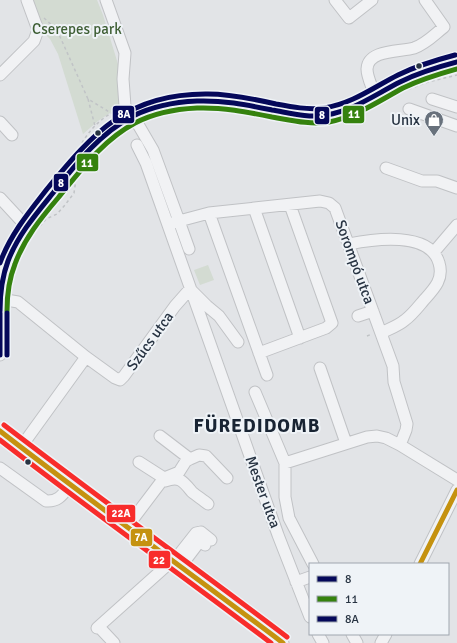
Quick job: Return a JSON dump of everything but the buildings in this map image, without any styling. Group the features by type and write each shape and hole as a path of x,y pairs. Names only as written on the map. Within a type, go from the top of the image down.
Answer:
{"street":[{"path":"0,75 34,41 38,30 27,0"},
{"name":"Mester utca","path":"106,0 125,53 123,79 125,104 153,150 174,223 190,289 278,535 309,614"},
{"path":"335,0 349,18 372,0"},
{"path":"376,96 367,69 369,62 374,56 422,45 444,26 425,0"},
{"path":"0,355 1,286 8,260 21,233 31,228 77,163 91,148 119,125 133,116 166,105 198,101 233,103 297,114 326,115 362,104 417,74 454,61"},
{"path":"432,99 457,107"},
{"path":"409,109 457,126"},
{"path":"0,122 12,135"},
{"path":"137,145 174,223 189,249"},
{"path":"386,168 422,181 434,181 457,188"},
{"path":"0,198 31,228"},
{"name":"Sorompó utca","path":"174,223 209,213 320,201 329,203 337,211 373,311 377,334 392,362 394,382 407,424 400,445"},
{"path":"260,353 329,327 332,321 290,205"},
{"path":"254,208 300,338"},
{"path":"209,213 267,375"},
{"path":"434,252 457,225"},
{"path":"349,244 373,240 410,240 422,244 434,252 440,266 439,280 436,287 405,320 377,334"},
{"name":"Mester utca","path":"190,289 206,306 219,316 238,342"},
{"name":"Szűcs utca","path":"0,299 18,302 86,357 120,380 175,306 190,289"},
{"path":"358,316 373,311"},
{"path":"21,447 86,357"},
{"path":"320,368 346,444"},
{"name":"Mester utca","path":"255,392 284,463"},
{"path":"0,431 70,485 176,562 283,643"},
{"path":"160,436 190,459"},
{"path":"312,563 289,518 285,497 284,463 367,437 377,436 386,438 400,445 457,480"},
{"path":"127,527 162,480 179,472 186,461 190,459 199,455 206,456 227,478"},
{"path":"139,462 162,480 180,480 184,482 193,492 208,504"},
{"path":"0,468 46,501 53,502 60,497 70,485"},
{"path":"420,563 457,490"},
{"path":"278,535 294,529"},
{"path":"114,643 98,627 176,562 196,533 201,532 208,542"},
{"path":"296,582 309,577"}],"path":[{"path":"40,15 57,30 88,99 95,126"},
{"path":"88,99 111,113"},
{"path":"31,228 57,214 72,196 77,175"},
{"path":"367,336 377,334"}],"green space":[{"name":"Cserepes park","path":"31,0 97,0 103,15 118,64 119,107 98,121 83,134 58,54 50,39 43,32"},
{"path":"208,265 214,280 200,285 194,270"}],"transit line":[{"name":"8A","path":"0,263 20,224 64,169 98,134 115,120 134,109 156,100 180,95 208,94 242,97 300,108 324,108 344,103 412,69 455,55"},
{"name":"8","path":"0,311 0,298 4,273 12,251 28,225 89,150 110,131 133,116 164,105 207,101 235,103 299,115 326,115 346,110 414,76 457,62"},
{"name":"11","path":"7,311 7,299 11,275 23,246 39,221 93,156 123,130 135,123 165,112 206,108 234,110 300,122 329,122 339,120 358,112 409,85 457,69"},
{"name":"8","path":"0,313 0,355"},
{"name":"8A","path":"7,313 7,355"},
{"name":"22A","path":"4,425 287,637"},
{"name":"7A","path":"0,431 70,485 283,643"},
{"name":"22","path":"0,440 271,643"},
{"name":"7A","path":"420,563 457,490"}],"place":[{"name":"Unix","path":"434,137"}],"district":[{"name":"FÜREDIDOMB","path":"257,426"}]}
